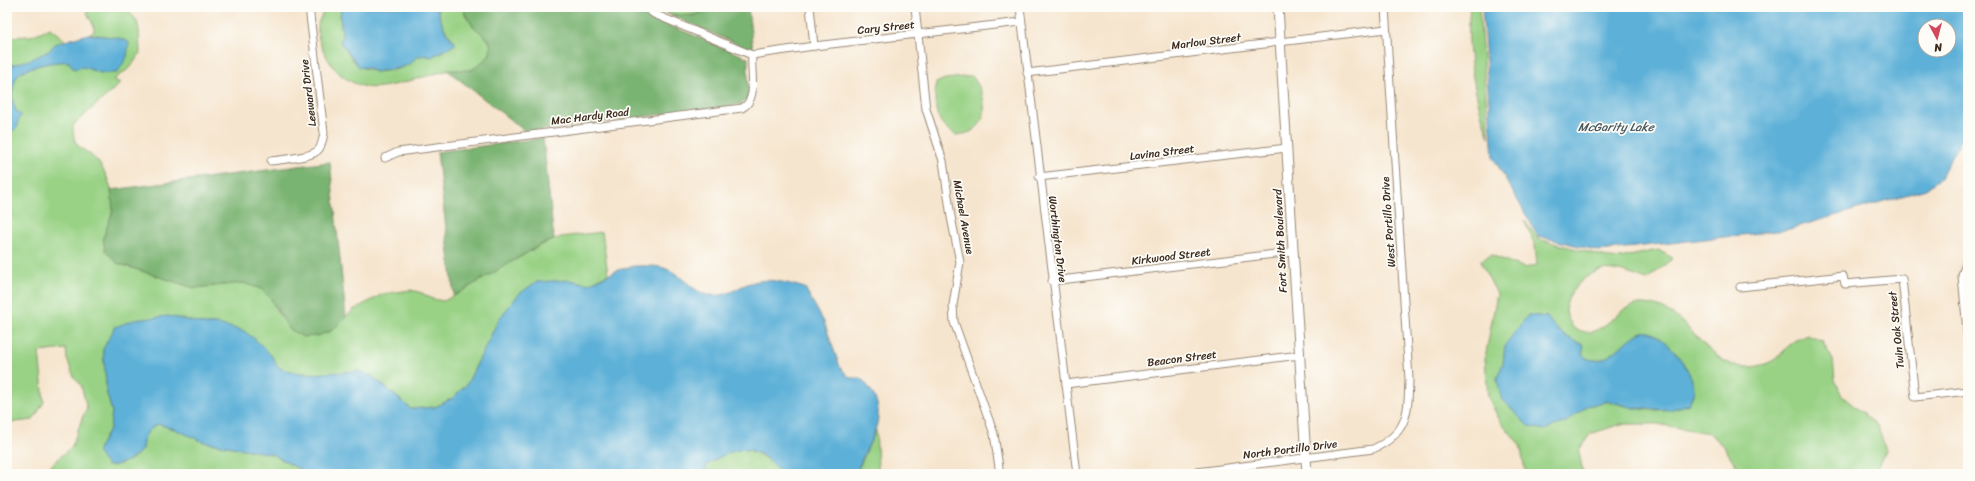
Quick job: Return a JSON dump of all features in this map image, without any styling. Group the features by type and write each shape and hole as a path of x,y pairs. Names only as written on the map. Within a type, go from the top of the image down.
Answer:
{"street":[{"name":"Leeward Drive","path":"271,161 310,155 320,148 324,134 309,7"},
{"path":"645,7 654,14 752,56"},
{"path":"810,7 814,46"},
{"name":"Michael Avenue","path":"915,7 926,109 943,161 951,217 960,262 953,305 954,322 994,434 1000,474"},
{"name":"Worthington Drive","path":"1020,7 1039,177 1077,474"},
{"name":"Fort Smith Boulevard","path":"1278,7 1292,252 1307,474"},
{"name":"West Portillo Drive","path":"1385,7 1409,378 1408,403 1398,434"},
{"name":"Cary Street","path":"752,56 814,46 1021,22"},
{"name":"Marlow Street","path":"1027,73 1280,43 1386,28"},
{"name":"Mac Hardy Road","path":"385,158 398,152 742,108 747,106 753,93 751,67 752,56"},
{"name":"Lavina Street","path":"1039,177 1287,148"},
{"name":"Kirkwood Street","path":"1052,281 1292,252"},
{"path":"1968,257 1962,275 1968,342"},
{"name":"Twin Oak Street","path":"1740,287 1844,276 1845,284 1902,279 1915,397 1968,391"},
{"name":"Beacon Street","path":"1066,384 1300,355"},
{"name":"North Portillo Drive","path":"1182,474 1373,449 1386,443 1398,434"}],"green space":[{"path":"86,7 127,7 137,21 139,30 140,53 131,67 113,80 121,83 73,125 75,142 97,161 106,174 109,182 113,205 103,238 117,263 194,288 243,283 261,289 271,299 279,315 333,330 353,310 383,294 411,290 422,293 432,299 444,301 541,245 561,237 602,232 608,274 589,284 569,280 519,294 499,319 467,384 453,398 435,407 411,409 383,385 322,374 290,372 278,367 271,355 244,331 217,324 204,324 168,316 103,349 107,394 112,412 110,428 97,452 113,466 131,460 142,450 144,438 148,432 158,424 177,430 204,442 272,454 308,474 229,474 225,470 212,474 42,474 72,446 87,409 81,385 74,377 67,359 66,349 39,352 44,402 33,420 7,423 8,134 14,128 21,115 14,107 12,94 17,76 21,72 45,64 69,62 74,69 83,67 101,73 119,38 89,34 94,32 94,28 87,13"},
{"path":"328,7 347,7 341,10 340,14 342,34 340,42 357,65 375,72 398,69 422,55 431,57 450,48 455,41 444,27 438,10 432,7 463,8 469,20 488,40 491,45 491,50 484,61 470,70 446,71 394,85 374,88 366,87 350,81 343,76 327,58 318,38 318,24"},
{"path":"641,7 652,18 748,58 748,98 741,104 526,132 447,70 472,70 489,56 491,48 489,40 473,26 463,8"},
{"path":"652,7 671,14 693,16 713,7 748,7 753,51"},
{"path":"655,7 713,7 707,11 684,16 668,14"},
{"path":"1470,7 1479,7 1489,137 1479,107 1472,73 1469,39"},
{"path":"50,28 66,41 34,59 9,66 7,64 7,37 31,36"},
{"path":"972,76 983,96 984,112 978,126 972,131 956,135 943,125 939,119 935,99 936,83 945,79"},
{"path":"543,138 554,240 540,245 454,296 437,152"},
{"path":"330,162 346,317 333,330 318,336 303,337 289,329 271,299 261,289 243,283 194,288 117,263 105,250 103,238 113,211 111,190"},
{"path":"1524,220 1538,239 1615,259 1658,250 1673,258 1647,280 1624,272 1606,269 1594,273 1580,282 1574,288 1570,296 1566,311 1568,319 1575,329 1585,332 1597,330 1629,307 1643,304 1661,308 1676,317 1715,355 1730,364 1747,367 1772,361 1794,341 1807,335 1822,341 1833,360 1835,380 1842,396 1877,425 1886,450 1874,474 1742,474 1724,447 1709,433 1657,424 1621,424 1590,434 1579,451 1583,474 1526,474 1520,445 1499,419 1488,397 1485,358 1497,294 1480,261 1491,255 1525,268 1537,265 1535,245","holes":["1528,315 1546,317 1554,327 1563,334 1583,345 1582,355 1587,358 1599,360 1615,352 1624,344 1689,404 1675,408 1655,410 1641,409 1612,402 1602,402 1586,406 1566,422 1497,378"]},
{"path":"876,430 878,466 880,474 856,474"},
{"path":"738,449 757,453 772,464 782,474 705,474 707,465 726,453"}],"water":[{"path":"347,7 432,7 438,10 446,32 456,44 431,57 425,55 417,57 410,64 400,68 375,72 368,68 359,67 340,42 342,34 340,14 341,10"},
{"name":"McGarity Lake","path":"1482,7 1968,7 1968,128 1940,178 1926,189 1786,230 1599,251 1538,236 1493,157"},
{"path":"88,34 119,38 129,42 127,57 117,73 101,73 83,67 74,69 69,62 45,64 21,72 15,81 12,94 14,106 21,115 18,122 18,127 8,134 9,154 7,167 7,64 9,66 32,59 49,51 55,44"},
{"path":"634,266 655,266 667,269 672,271 692,287 708,295 722,295 748,284 767,280 805,288 824,322 840,367 850,378 861,378 871,391 877,403 878,415 873,437 861,460 856,474 782,474 764,456 747,450 738,450 729,453 707,465 705,474 308,474 272,454 204,442 177,430 158,424 146,435 142,450 126,461 117,465 107,466 97,452 110,428 112,412 107,394 103,349 115,327 134,320 168,316 204,324 217,324 244,331 256,340 271,355 278,367 290,372 308,374 359,371 372,376 411,409 435,407 453,398 467,384 499,319 519,294 536,282 569,280 589,284 618,270"},
{"path":"1528,315 1547,317 1563,334 1584,345 1582,355 1590,359 1598,360 1606,357 1642,332 1649,332 1658,336 1675,352 1689,372 1694,389 1689,404 1670,410 1634,408 1609,401 1587,406 1566,422 1544,430 1528,426 1501,398 1497,378 1503,363 1505,345"}]}
